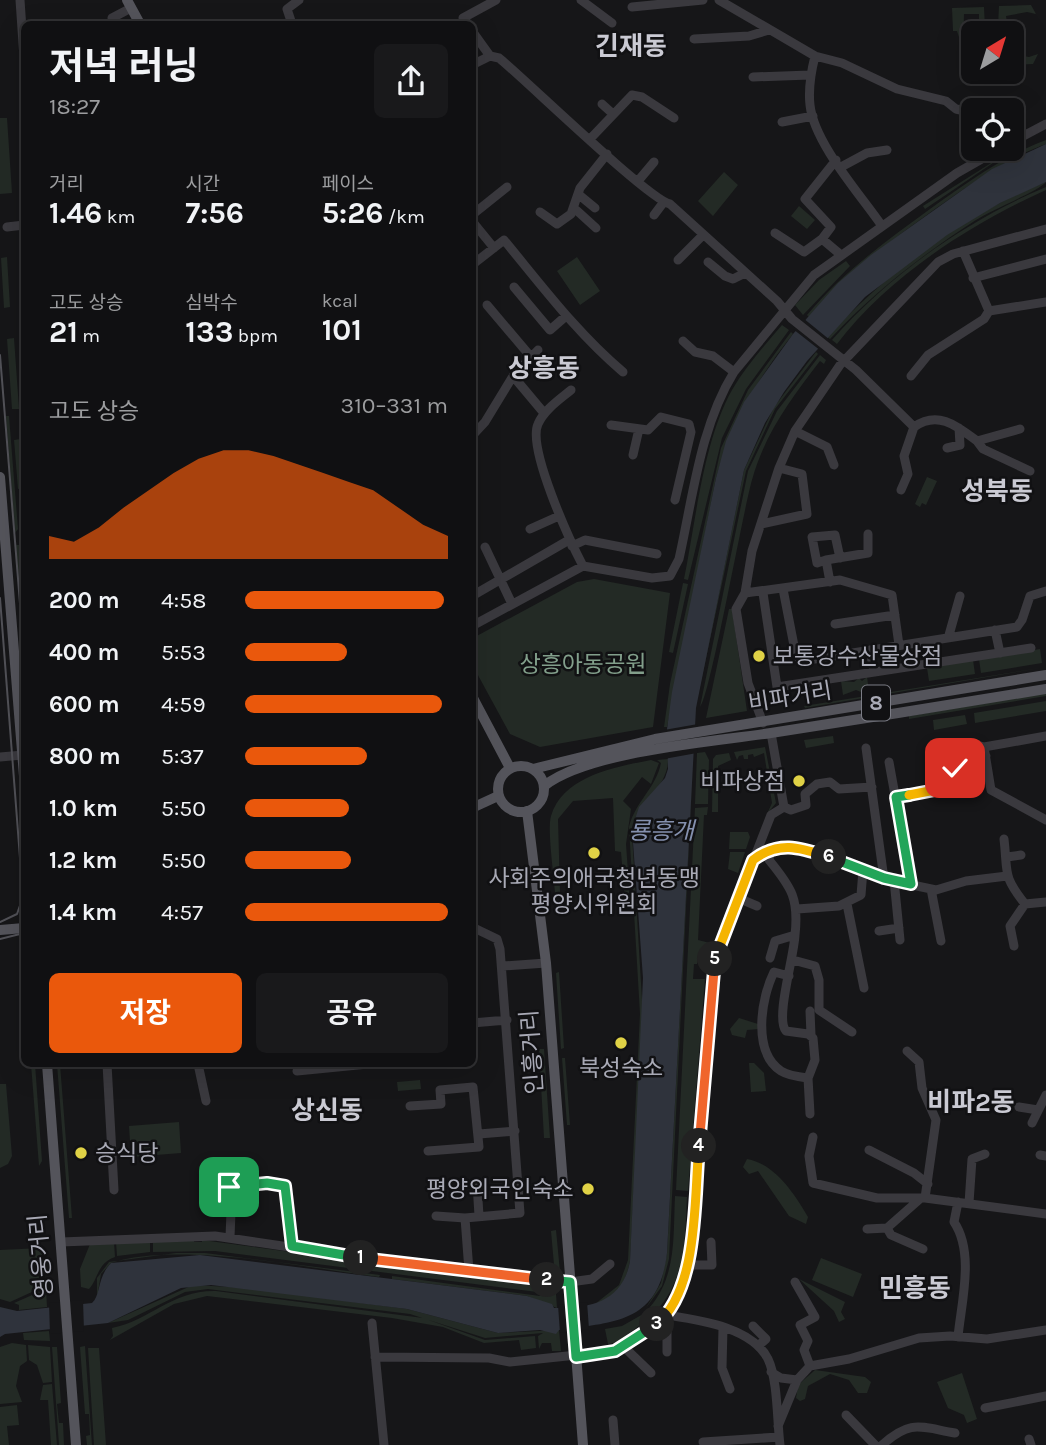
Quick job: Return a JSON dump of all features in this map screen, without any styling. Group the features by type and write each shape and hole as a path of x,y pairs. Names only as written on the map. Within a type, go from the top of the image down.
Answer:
{"main road":[{"path":"129,4 138,21"},
{"path":"0,477 21,731"},
{"name":"비파거리","path":"706,737 763,723 1046,675"},
{"name":"비파거리","path":"706,737 771,733 1046,689"},
{"path":"476,704 510,768"},
{"name":"8","path":"533,769 655,739 706,737"},
{"name":"8","path":"544,786 553,779 578,769 706,737"},
{"path":"521,765 533,769 544,786 538,805 527,811 507,808 498,796 499,780 510,768 521,765"},
{"path":"476,806 498,796"},
{"name":"인흥거리","path":"527,811 546,963 576,1357"},
{"path":"0,930 21,928"},
{"name":"영웅거리","path":"47,1067 76,1445"},
{"path":"576,1357 583,1445"}],"street":[{"path":"20,0 22,21"},
{"path":"291,21 287,9 299,0"},
{"path":"466,21 463,18 496,0"},
{"path":"581,0 612,23"},
{"path":"632,7 703,0"},
{"path":"719,0 815,56 842,63 897,89 946,101 961,110"},
{"path":"112,18 129,4"},
{"path":"694,39 750,36 769,30"},
{"path":"476,37 490,56"},
{"path":"476,63 490,56 499,58 638,181 663,202 670,204 792,319 843,360 914,427"},
{"path":"815,56 810,75 810,106 813,116 838,164 881,226"},
{"path":"753,77 810,75"},
{"path":"590,139 635,95 657,105 674,118"},
{"path":"602,104 613,114"},
{"path":"782,122 813,116"},
{"path":"1024,136 1046,124"},
{"path":"775,233 804,252 822,239 831,227 805,199 838,164 867,153 887,150"},
{"path":"540,212 557,224 574,208 578,194 607,154"},
{"path":"476,624 583,566 652,578 670,576 680,559 696,481 715,409 734,372 814,275 957,173 978,161"},
{"path":"638,181 654,162"},
{"path":"476,212 507,187"},
{"path":"578,194 595,208"},
{"path":"653,215 663,202"},
{"path":"574,208 596,228"},
{"path":"7,227 21,225"},
{"path":"476,226 494,248"},
{"path":"763,723 748,684 736,609 745,593 761,524 779,468 795,431 843,360 931,268 946,257 963,251 1046,229"},
{"path":"678,260 702,236"},
{"path":"822,239 841,255"},
{"path":"476,262 504,240 566,316 623,372"},
{"path":"963,251 989,311"},
{"path":"973,278 1046,259"},
{"path":"708,262 733,279 745,274"},
{"path":"514,287 550,330 566,316"},
{"path":"911,376 928,355 984,319 989,311 1046,302"},
{"path":"476,432 485,422 513,376 535,354 487,305"},
{"path":"683,341 695,352 713,356 734,372"},
{"path":"513,376 544,413"},
{"path":"571,390 544,413 536,427 535,444 559,516 583,566"},
{"path":"611,425 648,430 661,417 689,424 691,432 675,500"},
{"path":"901,490 908,474 904,456 914,427 936,418 959,428 977,441 983,450 1030,471"},
{"path":"947,448 960,445 959,428"},
{"path":"633,455 639,429"},
{"path":"977,441 1020,429"},
{"path":"795,431 827,447 834,465"},
{"path":"761,524 807,514 802,474 779,468"},
{"path":"681,477 696,481"},
{"path":"530,529 559,516"},
{"path":"840,558 835,535 812,537 817,563 868,553 868,534"},
{"path":"476,594 571,543 585,540 657,554"},
{"path":"485,547 512,604"},
{"path":"826,560 830,582"},
{"path":"745,593 763,593 783,589 786,585 840,580 892,595 899,645"},
{"path":"783,589 798,659 1017,627 1021,623 1030,596 1046,592"},
{"path":"763,593 777,687 1031,649"},
{"path":"949,635 960,596"},
{"path":"835,624 895,615"},
{"path":"995,629 1000,653"},
{"path":"870,650 874,672"},
{"path":"771,733 784,807"},
{"path":"957,761 1046,736"},
{"path":"896,797 935,790 957,761 960,744 970,743 985,752"},
{"path":"866,748 900,940"},
{"path":"985,752 991,790 1046,820"},
{"path":"0,757 21,755"},
{"path":"889,762 911,884"},
{"path":"784,807 791,810 806,805 805,794 817,784 830,782 839,789 872,787"},
{"path":"375,1357 489,1358 510,1362 576,1357 624,1347 667,1315 679,1295 688,1265 715,959 738,898 763,853 771,816 784,807"},
{"path":"1004,839 1007,858 1004,870 1012,890 1025,904"},
{"path":"763,853 790,845 889,879 931,889 1007,876"},
{"path":"763,853 792,890 797,909 793,960 780,1012 782,1028 791,1034 811,1035"},
{"path":"1007,858 1021,855"},
{"path":"797,909 847,904 861,895 863,870"},
{"path":"931,889 941,941"},
{"path":"738,898 757,906"},
{"path":"1025,904 1046,902"},
{"path":"847,904 864,988"},
{"path":"1014,946 1010,926 1025,904"},
{"path":"880,931 899,928"},
{"path":"436,1216 520,1213 503,966 497,939 476,929"},
{"path":"770,958 775,940 795,935"},
{"path":"793,960 815,966 819,980 819,1010 852,1032"},
{"path":"503,966 546,963"},
{"path":"789,976 774,972 770,979 763,1012 764,1040 767,1053 781,1071 808,1078"},
{"path":"810,1012 815,1060 808,1078 810,1114"},
{"path":"476,1023 507,1020"},
{"path":"867,1229 887,1227 923,1198 928,1184 936,1120 922,1088 919,1062 907,1051"},
{"path":"107,1067 114,1190"},
{"path":"199,1067 206,1101"},
{"path":"297,1071 338,1067"},
{"path":"410,1106 441,1104 440,1090 473,1087 480,1147 428,1151"},
{"path":"1032,1123 1046,1095"},
{"path":"1018,1107 1038,1110"},
{"path":"479,1134 515,1131"},
{"path":"813,1137 809,1156 813,1183 877,1198 923,1198 1046,1214"},
{"path":"869,1150 914,1173 928,1184"},
{"path":"969,1203 972,1159 985,1154"},
{"path":"229,1187 267,1183 285,1186 292,1246"},
{"path":"477,1183 479,1216"},
{"path":"958,1202 954,1222 961,1234 964,1275 958,1337"},
{"path":"229,1237 231,1212"},
{"path":"465,1217 470,1271"},
{"path":"887,1227 891,1236 923,1249"},
{"path":"61,1242 197,1235 229,1237 571,1287 592,1279 610,1264"},
{"path":"688,1265 712,1265 711,1242"},
{"path":"794,1282 815,1317 800,1325 808,1341 804,1350 810,1366"},
{"path":"667,1315 723,1328 748,1338 758,1346 769,1362 779,1441 703,1442"},
{"path":"667,1315 667,1352"},
{"path":"372,1324 384,1445"},
{"path":"753,1326 766,1339 758,1346"},
{"path":"723,1328 722,1368 730,1389"},
{"path":"778,1426 797,1380 810,1366 849,1359 919,1338 987,1339 1046,1331"},
{"path":"624,1347 651,1373"},
{"path":"771,1372 781,1378 797,1380"},
{"path":"985,1408 1046,1396"},
{"path":"846,1415 876,1445 905,1427 926,1426 955,1433"},
{"path":"613,1420 615,1445"}],"green space":[{"path":"1031,5 1036,14 1027,12 1006,16 1007,21 998,21 999,6"},
{"path":"984,7 985,21 979,21 979,14 964,14 964,21 961,21 961,43 957,31 953,31 952,8"},
{"path":"1038,54 1033,64 1024,64 1024,56"},
{"path":"0,118 7,118 12,193 0,194"},
{"path":"1046,140 1046,144 1024,154 1024,149"},
{"path":"994,161 996,161 925,209 923,206"},
{"path":"1009,161 918,221 838,286 809,317 807,315 850,271 881,246 1000,162"},
{"path":"724,172 738,185 713,216 698,201"},
{"path":"1046,182 976,220 937,246 881,290 830,339 827,337 875,290 928,247 985,211"},
{"path":"1046,187 1046,190 988,219 932,255 880,296 837,344 832,340 878,293 931,252 987,216"},
{"path":"799,206 815,220 807,229 791,216"},
{"path":"7,257 10,307 4,308 1,258"},
{"path":"577,257 600,291 580,305 557,271"},
{"path":"846,261 850,266 803,315 795,305 819,280"},
{"path":"782,325 789,330 746,389 722,438 688,580 684,579 707,457 722,411 743,373"},
{"path":"791,332 793,334 747,402 722,458 667,727 664,727 670,684 721,448 748,390"},
{"path":"14,338 19,409 12,409 7,339"},
{"path":"816,352 818,354 775,409 746,471 696,705 744,470 774,407"},
{"path":"820,355 826,360 824,364 820,361 789,403 757,463 711,672 700,707 748,471 777,411"},
{"path":"6,416 9,416 18,529 15,533"},
{"path":"21,439 21,488 18,489 14,440"},
{"path":"927,477 937,481 926,505 922,503 920,507 915,504"},
{"path":"16,545 19,545 21,608"},
{"name":"상흥아동공원","path":"594,579 670,593 653,727 540,747 510,734 476,672 476,636 577,582"},
{"path":"683,583 688,584 673,653 669,652"},
{"path":"729,609 732,609 747,711 706,718"},
{"path":"1040,649 1042,663 981,673 979,659"},
{"path":"973,660 975,674 929,681 927,668"},
{"path":"1046,667 805,708 804,706"},
{"path":"867,677 869,691 863,688 861,692 856,690 843,695 841,681 854,682 859,678 862,681"},
{"path":"1046,693 1046,696 909,719 909,716"},
{"path":"1046,701 1046,711 975,723 974,713"},
{"path":"965,715 967,724 934,730 933,720"},
{"path":"833,736 834,743 806,748 804,740"},
{"path":"765,747 776,803 767,814 772,803 764,753 754,757 753,754 748,755 748,759 744,759 743,755 739,756 737,760 734,752"},
{"path":"705,752 709,760 708,804 695,804 697,753"},
{"path":"729,753 731,760 718,766 718,812 712,812 713,759 716,755"},
{"path":"668,759 663,778 639,814 632,834 643,1016 630,1261 626,1276 615,1293 595,1304 619,1285 628,1260 640,1014 629,827 658,772 661,763 657,760"},
{"path":"651,760 659,763 651,784 642,777 623,801 631,809 626,844 631,914 626,914 621,852 615,851 613,798 573,801 558,819 560,892 555,893 550,822 557,802 567,791 592,776"},
{"path":"693,762 669,1259 662,1286 646,1308 661,1283 667,1253"},
{"path":"708,807 707,815 704,815 698,940 710,943 708,953 700,951 697,964 694,964 693,979 705,979 688,1191 676,1190 695,808"},
{"path":"730,832 748,832 750,837 746,849 729,849"},
{"path":"730,852 745,852 738,873 728,869"},
{"path":"559,972 564,1048 561,1049 556,973"},
{"path":"739,1018 758,1024 759,1029 747,1030 745,1038 732,1035 730,1029"},
{"path":"539,1049 544,1049 550,1138 544,1138"},
{"path":"562,1058 565,1058 570,1125 567,1125"},
{"path":"749,1063 754,1063 764,1073 766,1091 751,1092"},
{"path":"31,1067 35,1067 42,1161 39,1166"},
{"path":"57,1067 60,1067 72,1218 69,1218"},
{"path":"420,1080 421,1089 398,1091 397,1082"},
{"path":"0,1084 6,1084 12,1156 8,1164 0,1168"},
{"path":"179,1122 181,1153 131,1157 129,1126"},
{"path":"747,1159 766,1167 783,1181 808,1217 806,1224 789,1216 758,1171 749,1174 743,1167"},
{"path":"675,1196 687,1197 682,1258 673,1286 655,1312 650,1307 665,1282 672,1254"},
{"path":"556,1230 560,1272 555,1276 551,1231"},
{"path":"194,1239 194,1242 202,1240 539,1286 537,1292 215,1251 153,1252 153,1241"},
{"path":"150,1241 150,1252 117,1256 116,1242"},
{"path":"114,1242 115,1257 101,1267 89,1289 81,1287 80,1269 90,1244"},
{"path":"42,1248 45,1286 10,1302 0,1299 0,1250"},
{"path":"205,1253 380,1275 379,1277 243,1258 206,1255 156,1256"},
{"path":"821,1258 862,1274 853,1297 812,1280"},
{"path":"126,1260 111,1263 101,1274 97,1298 97,1278 109,1262"},
{"path":"392,1276 540,1296 543,1286 556,1294 557,1308 527,1296 392,1279"},
{"path":"799,1279 845,1302 841,1312 845,1319 839,1322 834,1311"},
{"path":"193,1285 249,1288 407,1309 498,1333 559,1330 561,1351 552,1351 551,1343 542,1343 539,1349 538,1336 543,1333 485,1338 410,1314 208,1289 185,1292 128,1320 108,1323"},
{"path":"46,1289 47,1307 19,1310 19,1305 14,1303"},
{"path":"216,1291 423,1318 485,1340 535,1336 536,1348 521,1350 519,1340 484,1343 443,1327 392,1318 207,1296 174,1304 110,1340 113,1336 112,1328 139,1319 187,1295"},
{"path":"645,1313 649,1318 618,1342 608,1344 605,1329 622,1326"},
{"path":"49,1331 50,1341 24,1340 23,1333"},
{"path":"12,1343 26,1345 27,1361 20,1366 16,1386 22,1402 0,1404 0,1347"},
{"path":"28,1345 50,1347 52,1382 43,1383 37,1365 29,1360"},
{"path":"85,1346 92,1445 87,1445 86,1436 90,1435 89,1414 85,1414 80,1347"},
{"path":"52,1347 57,1347 61,1403 57,1404 59,1423 63,1423 64,1445 59,1445"},
{"path":"88,1348 99,1348 106,1445 94,1445"},
{"path":"815,1370 865,1377 871,1382 867,1393 858,1393 849,1380 830,1374 808,1386 805,1399 800,1401 796,1398 798,1385"},
{"path":"962,1373 977,1419 967,1423 964,1415 948,1408 937,1382"},
{"path":"52,1384 57,1445 51,1445 48,1400 40,1400 43,1385"},
{"path":"17,1405 19,1425 7,1426 9,1445 0,1445 0,1407"}],"water":[{"name":"룡흥개","path":"1046,144 1046,182 1000,203 947,235 865,297 807,361 784,392 765,423 744,470 696,708 667,1253 655,1293 645,1306 617,1320 559,1330 556,1334 540,1330 498,1333 407,1309 211,1285 181,1288 108,1323 5,1334 0,1337 0,1307 17,1311 92,1303 103,1274 111,1263 200,1255 527,1296 552,1304 554,1308 580,1307 613,1294 626,1275 630,1261 643,978 632,829 639,807 665,778 668,769 667,729 672,692 726,441 744,402 793,334 838,283 871,255 992,169 1009,161 1024,161 1024,154"}],"pier":[{"path":"803,318 830,340 821,351 793,329"},
{"path":"698,724 697,753 664,759 664,730"},
{"path":"83,1300 84,1331 50,1334 49,1303"},
{"path":"587,1302 589,1329 560,1333 558,1305"}],"tram line":[{"path":"0,355 21,616"},
{"path":"0,598 21,871"},
{"path":"0,922 17,914 21,903"},
{"path":"0,939 21,934"}],"place":[{"name":"보통강수산물상점","path":"759,656"},
{"name":"비파상점","path":"799,781"},
{"name":"사회주의애국청년동맹 평양시위원회","path":"594,853"},
{"name":"북성숙소","path":"621,1043"},
{"name":"승식당","path":"81,1153"},
{"name":"평양외국인숙소","path":"588,1189"}],"district":[{"name":"긴재동","path":"631,46"},
{"name":"상흥동","path":"544,368"},
{"name":"성북동","path":"997,491"},
{"name":"비파2동","path":"971,1102"},
{"name":"상신동","path":"327,1110"},
{"name":"민흥동","path":"915,1288"}],"route":[{"path":"229,1187 267,1183 285,1186 292,1246 370,1259 570,1282 576,1357 624,1347 667,1315 679,1295 688,1265 715,959 753,860 767,851 790,845 884,878 911,884 896,797 935,790 955,768"}]}
